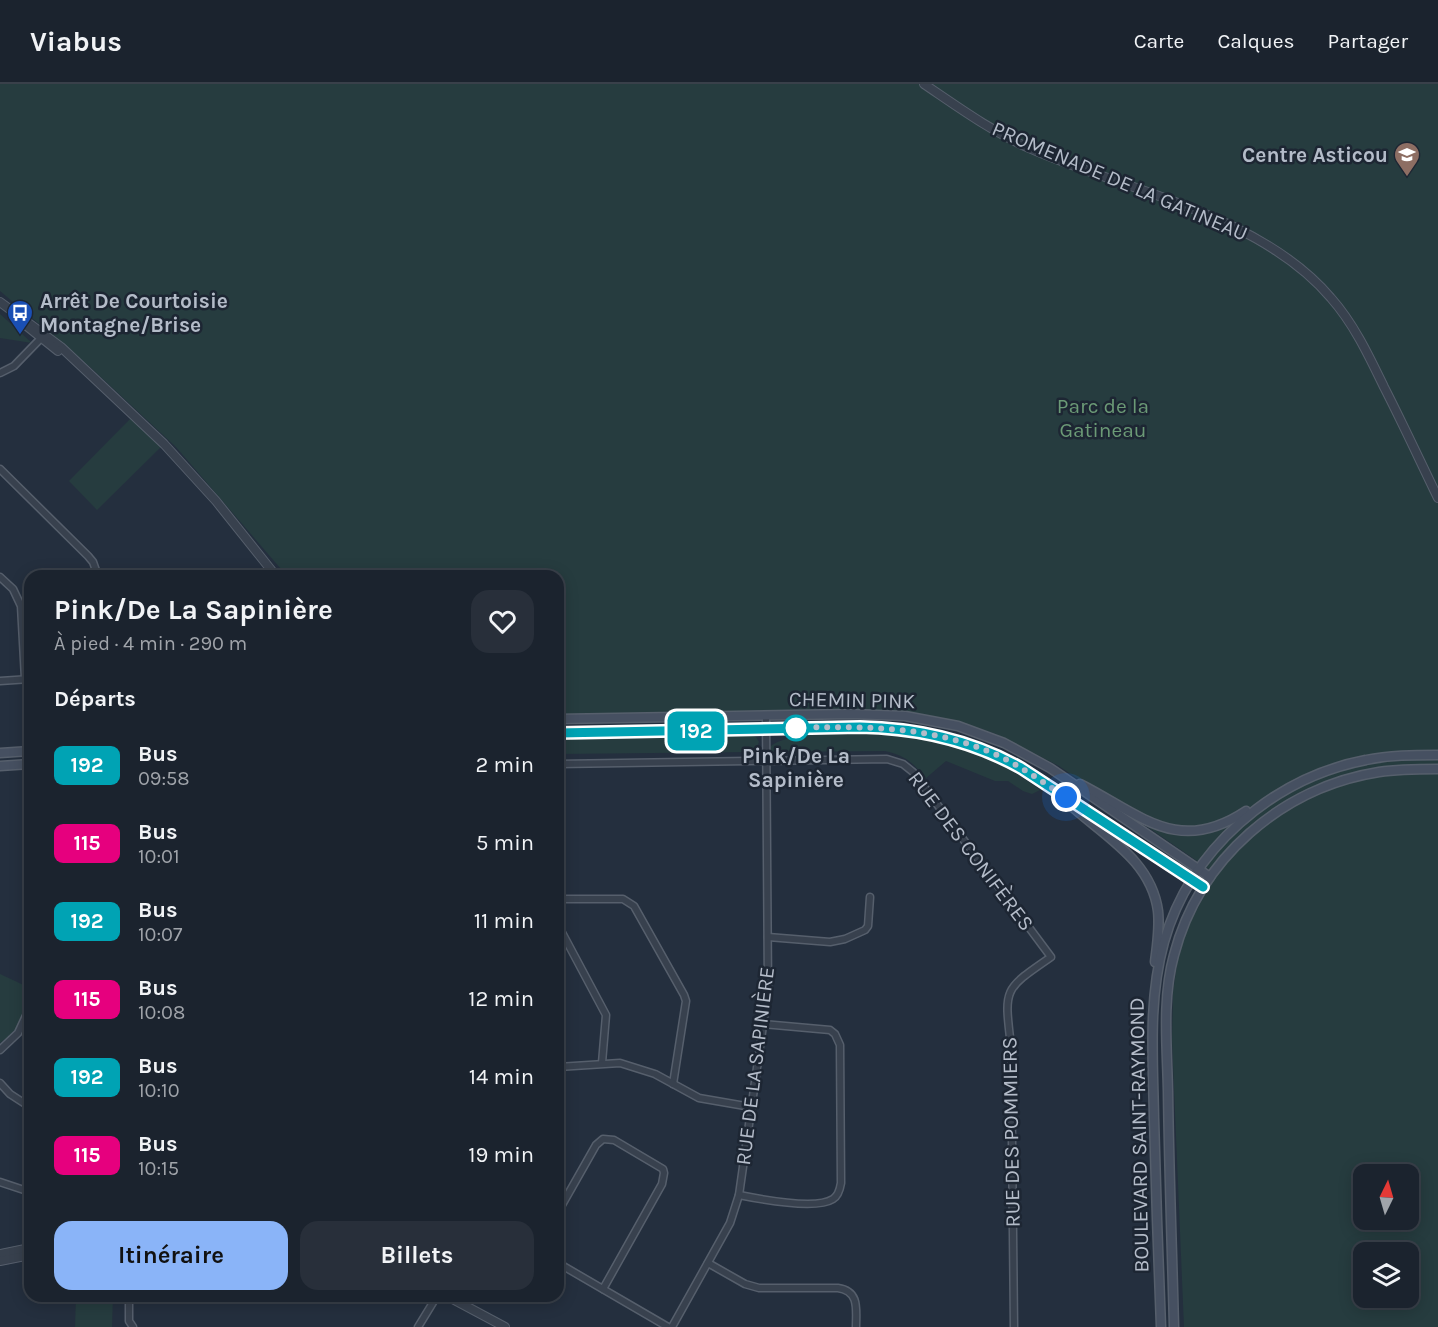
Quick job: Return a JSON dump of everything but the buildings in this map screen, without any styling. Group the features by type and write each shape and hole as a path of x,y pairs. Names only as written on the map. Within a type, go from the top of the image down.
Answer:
{"main road":[{"name":"CHEMIN PINK","path":"564,719 879,714 933,720 983,734 1050,768 1210,877"},
{"name":"CHEMIN PINK","path":"564,733 878,727 929,733 969,744 998,756 1046,784 1203,887"},
{"path":"1382,757 1438,750"},
{"path":"0,753 24,751"},
{"name":"BOULEVARD SAINT-RAYMOND","path":"1161,1327 1153,1005 1156,980 1168,929 1177,907 1198,870 1231,831 1273,796 1308,778 1347,765 1382,757 1438,755"},
{"path":"0,766 24,764"},
{"path":"1050,768 1148,823 1180,831 1197,831 1222,825 1273,796"},
{"name":"BOULEVARD SAINT-RAYMOND","path":"1174,1327 1168,991 1180,931 1203,887 1224,858 1252,828 1301,798 1344,780 1378,772 1438,769"},
{"path":"1046,784 1134,860 1150,883 1158,919 1153,1005"}],"street":[{"name":"PROMENADE DE LA GATINEAU","path":"924,84 989,128 1029,148 1217,219 1258,240 1297,265 1331,297 1362,342 1438,498"},
{"path":"0,302 85,372 172,452 271,570"},
{"path":"0,374 9,370 42,336"},
{"path":"0,470 88,556 96,570"},
{"path":"0,577 13,589 21,606 24,637"},
{"path":"0,681 24,679"},
{"name":"RUE DE LA SAPINIÈRE","path":"670,1327 730,1223 739,1195 768,990 766,716"},
{"name":"RUE DES CONIFÈRES","path":"564,764 887,759 908,767 1051,957"},
{"path":"768,937 830,942 845,939 865,930 868,926 870,897"},
{"path":"564,899 623,899 634,906 686,1001 673,1084"},
{"path":"564,936 606,1015 602,1063"},
{"name":"RUE DES POMMIERS","path":"1014,1327 1011,1046 1007,1002 1008,995 1015,984 1051,957"},
{"path":"0,1050 18,1033 24,1022"},
{"path":"739,1195 782,1202 821,1203 828,1202 836,1196 841,1183 840,1045 838,1038 830,1030 763,1024"},
{"path":"564,1066 620,1063 639,1067 705,1100 751,1107"},
{"path":"0,1083 10,1094 24,1103"},
{"path":"564,1201 596,1145 603,1139 614,1140 663,1169 662,1185 603,1289"},
{"path":"0,1182 24,1190"},
{"path":"0,1254 24,1249"},
{"path":"0,1261 24,1256"},
{"path":"708,1263 745,1284 759,1288 838,1288 849,1291 855,1299 856,1327"},
{"path":"564,1266 670,1327"},
{"path":"129,1302 129,1321 134,1327"},
{"path":"418,1327 433,1302"},
{"path":"458,1302 505,1327"}],"green space":[{"name":"Parc de la Gatineau","path":"0,84 1438,84 1438,1327 1184,1327 1172,1040 1173,992 1178,957 1188,926 1216,874 1059,766 996,734 943,718 886,711 564,715 564,570 282,570 176,447 90,367 0,291"},
{"path":"0,314 32,343 0,338"},
{"path":"134,415 164,444 97,510 69,481"},
{"path":"875,732 920,737 962,748 1002,765 1040,790 1032,794 1008,781 995,781 946,761 925,779 908,760 885,751 770,752 770,747 789,738 820,734"},
{"path":"750,735 756,737 759,742 755,751 751,752 564,754 564,738"},
{"path":"0,974 24,985 24,1012 13,1032 0,1043"},
{"path":"76,1302 113,1302 112,1327 75,1327"}],"bus line":[{"name":"192","path":"564,733 860,727 929,733 969,744 1021,768 1203,887"}],"place":[{"name":"Centre Asticou","path":"1407,178"},
{"name":"Arrêt De Courtoisie Montagne/Brise","path":"20,336"},
{"name":"Pink/De La Sapinière","path":"796,728"}],"route":[{"path":"796,728 790,728 878,727 929,733 969,744 998,756 1066,797"}]}
